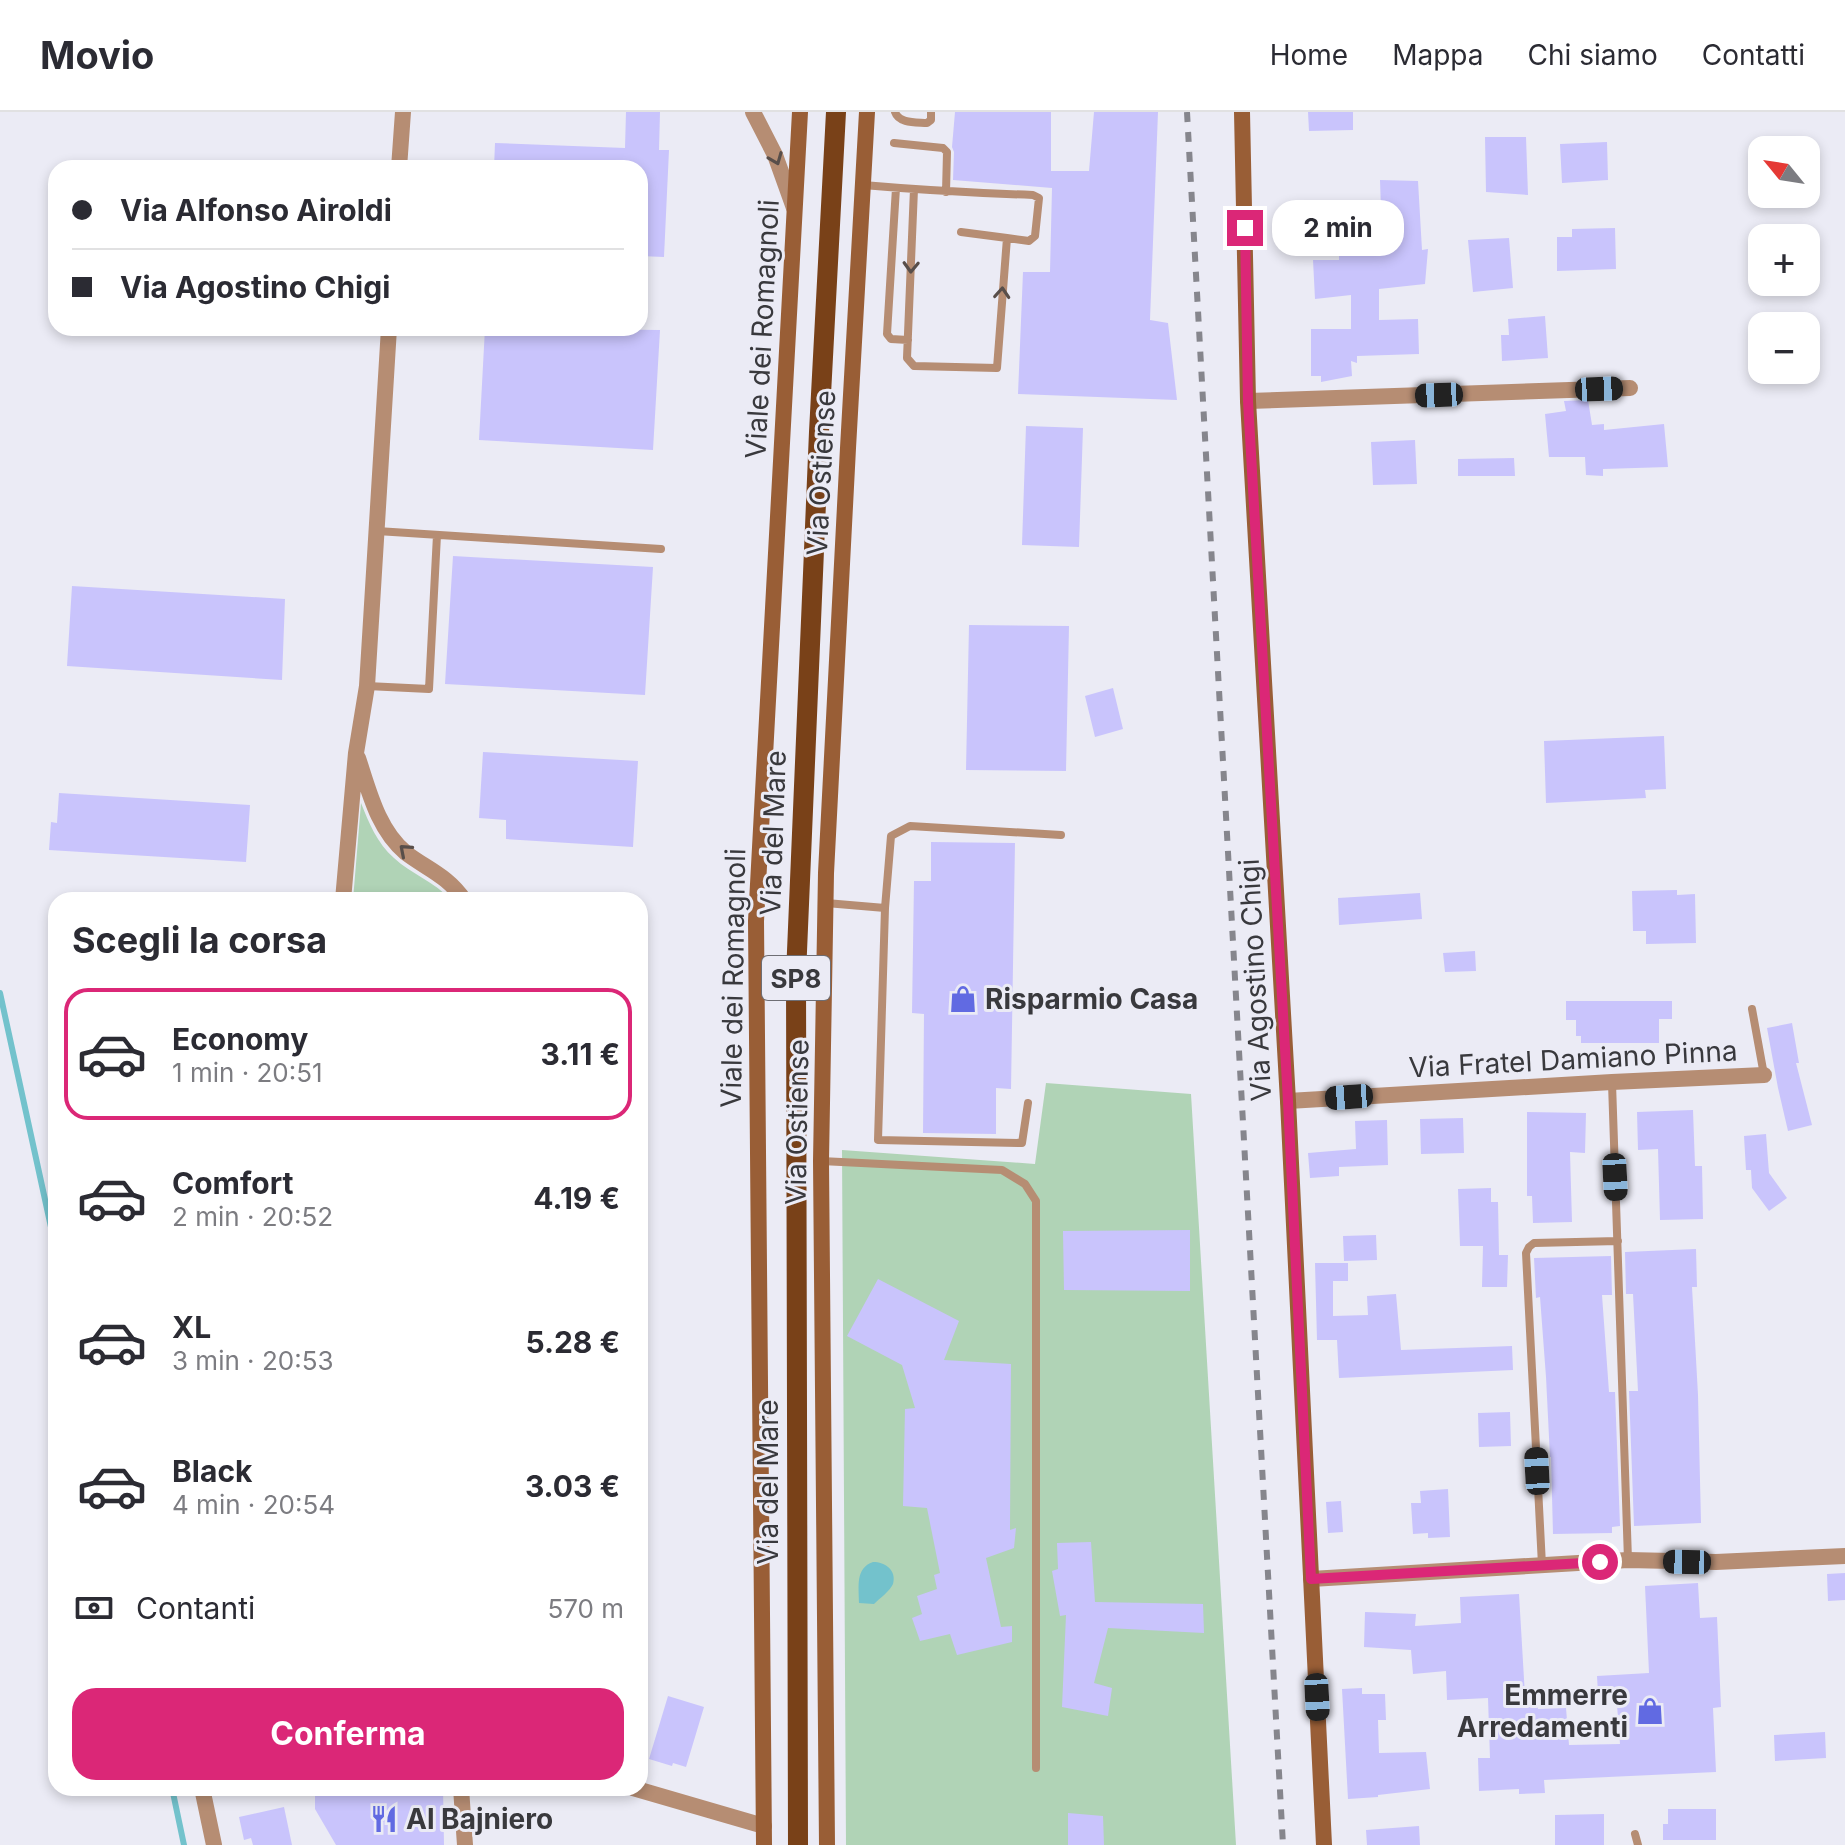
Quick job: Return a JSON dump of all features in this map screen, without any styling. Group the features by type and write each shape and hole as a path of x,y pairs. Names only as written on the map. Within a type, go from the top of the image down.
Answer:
{"main road":[{"name":"Viale dei Romagnoli","path":"764,1845 756,921 800,112"},
{"name":"Via del Mare","path":"798,1845 796,975 836,112"},
{"name":"Via Ostiense","path":"827,1845 821,1161 826,903 867,112"},
{"name":"Via Agostino Chigi","path":"1242,112 1248,401 1288,1101 1324,1845"}],"street":[{"path":"400,160 403,112"},
{"path":"753,112 775,155 794,208"},
{"path":"344,892 356,753 367,686 388,336"},
{"path":"1248,401 1630,388"},
{"path":"356,753 375,809 388,834 404,851 444,877 457,892"},
{"name":"Via Fratel Damiano Pinna","path":"1288,1101 1764,1075"},
{"path":"1311,1579 1628,1560 1716,1562 1845,1556"},
{"path":"648,1792 764,1826"},
{"path":"204,1796 214,1845"},
{"path":"462,1796 465,1845"}],"lane":[{"path":"895,112 901,120 927,123 931,120 931,112"},
{"path":"894,143 943,148 947,152 946,192"},
{"path":"863,185 1033,195 1039,198 1035,236 1029,241 961,232"},
{"path":"896,188 887,334 891,339 908,340"},
{"path":"914,189 907,358 914,366 997,368 1007,238"},
{"path":"376,531 661,549"},
{"path":"367,686 429,689 437,535"},
{"path":"1028,1103 1022,1143 878,1140 885,908 891,836 910,826 1061,835"},
{"path":"826,903 885,908"},
{"path":"1752,1009 1764,1075"},
{"path":"1612,1082 1628,1560"},
{"path":"821,1161 1002,1170 1025,1184 1036,1201 1036,1768"},
{"path":"1542,1565 1526,1253 1534,1243 1618,1241"},
{"path":"1635,1834 1638,1845"}],"green space":[{"path":"361,803 374,832 388,852 442,892 354,892"},
{"path":"1046,1083 1191,1094 1236,1845 846,1845 842,1150 1035,1164"}],"water":[{"path":"873,1562 889,1568 893,1584 874,1604 859,1603 861,1573"}],"building":[{"path":"626,112 660,112 659,150 669,150 664,257 648,256 648,160 494,160 495,143 625,148"},
{"path":"955,112 1051,112 1051,171 1089,171 1094,112 1158,112 1150,320 1168,323 1177,400 1018,394 1023,272 1050,272 1052,188 953,180"},
{"path":"1308,112 1353,112 1353,130 1309,131"},
{"path":"1485,137 1526,137 1528,195 1486,192"},
{"path":"1607,142 1608,180 1562,183 1560,144"},
{"path":"1380,180 1418,181 1422,250 1428,249 1425,284 1379,289 1379,320 1418,319 1419,354 1357,356 1357,363 1351,361 1352,376 1321,382 1321,376 1311,376 1311,329 1351,329 1351,295 1315,299 1313,260 1339,260 1339,252 1352,249 1350,240 1382,239"},
{"path":"1615,228 1616,269 1557,271 1557,237 1572,237 1572,229"},
{"path":"1509,238 1513,288 1473,292 1468,240"},
{"path":"1545,316 1548,358 1502,361 1501,335 1509,335 1508,319"},
{"path":"648,330 660,330 653,450 479,440 485,336 648,336"},
{"path":"1588,400 1592,425 1604,424 1604,430 1664,424 1668,467 1603,469 1603,476 1586,475 1585,457 1549,457 1545,414 1566,411 1564,401"},
{"path":"1026,426 1083,428 1079,547 1022,545"},
{"path":"1415,440 1417,484 1373,485 1371,442"},
{"path":"1514,458 1515,476 1458,476 1458,459"},
{"path":"453,556 653,567 645,695 445,684"},
{"path":"72,586 285,599 282,680 67,666"},
{"path":"969,625 1069,626 1066,771 966,770"},
{"path":"1113,688 1123,729 1095,737 1085,696"},
{"path":"1664,736 1666,789 1645,790 1646,798 1546,803 1544,741"},
{"path":"483,752 638,761 633,847 506,839 506,820 479,818"},
{"path":"59,793 250,805 246,862 49,850 51,822 57,823"},
{"path":"931,842 1015,843 1011,1089 996,1088 996,1134 923,1133 924,1014 912,1013 914,881 931,881"},
{"path":"1677,890 1677,895 1695,894 1696,943 1646,944 1646,931 1633,931 1632,891"},
{"path":"1420,893 1422,919 1339,925 1338,898"},
{"path":"1475,951 1476,971 1445,972 1443,953"},
{"path":"1566,1001 1672,1001 1672,1019 1659,1019 1659,1043 1581,1043 1581,1036 1576,1036 1576,1020 1566,1020"},
{"path":"1792,1023 1799,1063 1796,1063 1812,1125 1788,1131 1767,1028"},
{"path":"1693,1110 1695,1166 1702,1166 1703,1219 1660,1220 1658,1149 1638,1150 1637,1112"},
{"path":"1527,1112 1586,1113 1585,1153 1570,1152 1572,1222 1533,1223 1532,1196 1527,1196"},
{"path":"1463,1118 1464,1153 1421,1154 1420,1119"},
{"path":"1387,1120 1388,1165 1339,1167 1339,1176 1310,1178 1308,1153 1356,1149 1355,1121"},
{"path":"1766,1134 1769,1173 1787,1198 1769,1211 1752,1188 1751,1170 1746,1170 1744,1136"},
{"path":"1491,1188 1491,1202 1498,1202 1499,1255 1508,1255 1507,1287 1482,1287 1483,1246 1460,1246 1458,1189"},
{"path":"1190,1230 1190,1291 1064,1290 1063,1231"},
{"path":"1376,1235 1377,1260 1344,1261 1343,1236"},
{"path":"1696,1249 1697,1287 1692,1287 1701,1523 1634,1526 1629,1391 1638,1391 1633,1294 1626,1294 1625,1252"},
{"path":"1611,1256 1612,1295 1602,1295 1609,1392 1615,1392 1620,1526 1612,1527 1612,1533 1553,1534 1546,1377 1534,1258"},
{"path":"1315,1263 1348,1263 1348,1281 1333,1281 1333,1316 1368,1315 1367,1296 1396,1294 1401,1350 1512,1346 1513,1370 1339,1378 1337,1340 1317,1340"},
{"path":"878,1279 959,1321 944,1360 1011,1364 1010,1530 1016,1528 1014,1548 986,1558 1001,1627 1012,1626 1012,1642 957,1655 950,1634 920,1641 912,1618 922,1614 917,1596 937,1589 934,1575 940,1573 927,1508 903,1506 905,1409 915,1408 902,1365 847,1336"},
{"path":"1510,1412 1511,1446 1479,1447 1478,1413"},
{"path":"1448,1489 1450,1537 1428,1538 1428,1533 1413,1534 1411,1503 1421,1503 1420,1491"},
{"path":"1341,1501 1343,1532 1328,1533 1326,1502"},
{"path":"1091,1542 1095,1602 1203,1604 1204,1633 1108,1628 1094,1683 1112,1688 1108,1716 1062,1707 1066,1615 1060,1616 1052,1571 1058,1569 1057,1543"},
{"path":"1845,1573 1845,1600 1828,1601 1827,1574"},
{"path":"1698,1583 1700,1618 1717,1617 1721,1707 1713,1708 1716,1772 1544,1780 1545,1793 1519,1794 1519,1789 1479,1791 1478,1758 1490,1758 1488,1698 1447,1700 1446,1671 1413,1674 1411,1650 1364,1647 1365,1612 1416,1614 1415,1626 1461,1623 1460,1597 1519,1594 1525,1696 1537,1695 1538,1709 1566,1708 1569,1745 1620,1744 1616,1692 1598,1693 1597,1676 1649,1673 1645,1586"},
{"path":"1362,1688 1362,1694 1385,1694 1386,1720 1378,1720 1379,1753 1426,1752 1430,1789 1348,1799 1342,1689"},
{"path":"668,1696 704,1707 686,1767 649,1759"},
{"path":"1825,1732 1826,1758 1775,1761 1774,1735"},
{"path":"315,1796 443,1796 444,1845 336,1845 315,1809"},
{"path":"284,1807 292,1845 253,1845 251,1838 244,1840 239,1817"},
{"path":"1668,1809 1716,1809 1716,1840 1663,1840 1663,1824 1668,1824"},
{"path":"1068,1813 1103,1816 1104,1845 1068,1845"},
{"path":"1604,1814 1604,1845 1555,1845 1555,1815"},
{"path":"1419,1826 1420,1845 1367,1845 1366,1830"}],"waterway":[{"path":"0,993 48,1213"},
{"path":"174,1796 184,1845"}],"railway":[{"path":"1187,112 1283,1845"}],"place":[{"name":"Risparmio Casa","path":"963,999"},
{"name":"Emmerre Arredamenti","path":"1650,1711"},
{"name":"Al Bajniero","path":"384,1819"}],"route":[{"path":"1245,228 1248,401 1288,1101 1311,1579 1600,1562"}]}
